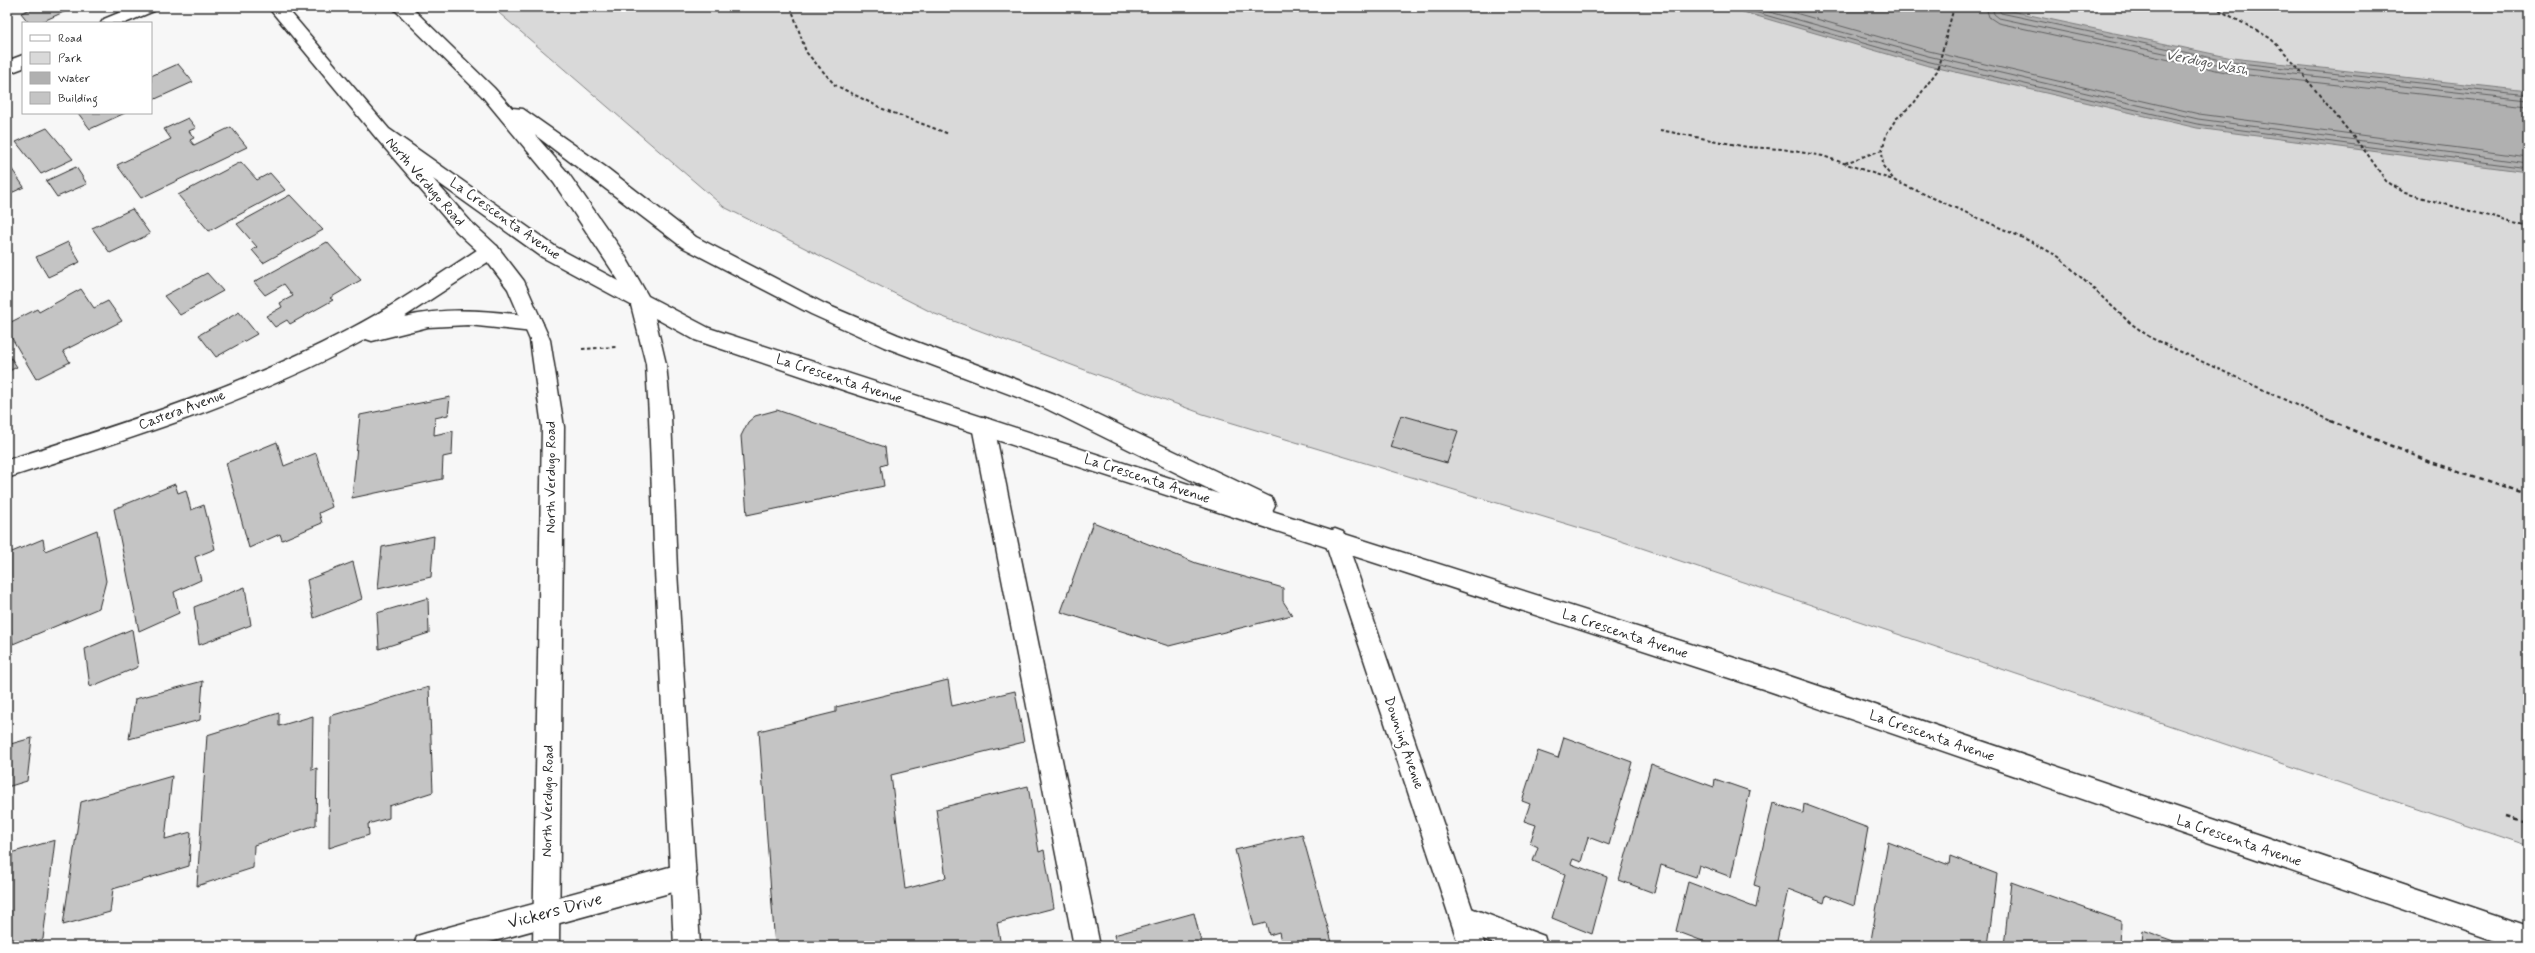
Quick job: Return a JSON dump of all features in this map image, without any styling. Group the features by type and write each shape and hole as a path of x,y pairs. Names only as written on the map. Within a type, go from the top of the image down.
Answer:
{"main road":[{"path":"112,22 148,7"},
{"name":"North Verdugo Road","path":"277,7 383,134 464,227 490,251 517,286 540,340 553,427 546,946"},
{"path":"401,7 488,92 561,178 614,254 640,299 656,364 660,416 666,571 687,946"},
{"path":"7,68 22,61"},
{"name":"La Crescenta Avenue","path":"488,92 600,173 689,242 818,309 891,341 1048,400 1335,539"},
{"name":"La Crescenta Avenue","path":"383,134 549,252 640,299 702,334 1770,681 2528,939"},
{"name":"Castera Avenue","path":"7,469 203,403 352,338 490,251"},
{"name":"Castera Avenue","path":"352,338 428,319 468,317 532,324"},
{"path":"983,426 1087,946"},
{"name":"Downing Avenue","path":"1335,539 1472,946"},
{"name":"Vickers Drive","path":"427,946 547,912 684,876"},
{"path":"1463,918 1534,946"}],"path":[{"path":"791,7 806,52 835,85 883,109 949,134"},
{"path":"1895,180 1883,166 1882,150 1887,133 1896,119 1914,104 1937,70 1954,7"},
{"path":"2214,7 2270,38 2287,55 2368,155 2386,181 2405,193 2528,227"},
{"path":"1660,130 1747,147 1782,149 1823,156 1895,180 2032,242 2059,257 2129,322 2151,338 2377,442 2456,473 2528,494"},
{"path":"1844,163 1856,161 1882,150"},
{"path":"582,349 620,346"},
{"path":"2507,816 2528,822"}],"green space":[{"path":"492,7 2528,7 2528,846 1600,534 1203,414 935,314 724,207"}],"water":[{"name":"Verdugo Wash","path":"1726,7 1992,7 2232,58 2528,91 2528,172 2197,128 1925,65"}],"building":[{"path":"36,7 75,7 41,22 28,22 21,13"},
{"path":"178,64 193,82 152,101 152,76"},
{"path":"79,114 123,114 90,129"},
{"path":"188,118 196,128 189,131 194,138 190,140 194,145 231,127 247,147 141,198 117,165 171,139 164,129"},
{"path":"47,128 73,159 41,174 16,142"},
{"path":"7,162 24,187 7,195"},
{"path":"241,162 257,180 270,173 285,190 209,231 178,195"},
{"path":"76,167 87,184 57,197 46,181"},
{"path":"290,195 323,230 263,263 252,250 257,247 237,224"},
{"path":"132,209 150,234 110,253 92,228"},
{"path":"68,242 80,262 48,277 36,257"},
{"path":"327,242 361,280 330,298 333,300 290,324 287,320 275,327 266,316 282,307 280,303 293,296 284,284 265,295 254,282"},
{"path":"207,273 223,291 180,315 164,296"},
{"path":"81,289 94,308 108,301 122,321 63,351 70,362 36,379 7,330 7,324 37,309 39,312"},
{"path":"239,312 257,334 216,357 199,335"},
{"path":"7,352 17,367 7,372"},
{"path":"450,397 448,415 435,418 434,435 453,431 452,455 443,457 442,479 352,498 360,415"},
{"path":"777,410 885,447 887,464 881,466 884,486 747,515 741,436 748,422 755,416"},
{"path":"1401,415 1458,431 1447,463 1390,447"},
{"path":"277,442 284,466 316,453 332,507 319,513 322,523 282,540 280,534 249,548 226,463"},
{"path":"175,484 178,493 186,490 191,510 204,505 215,549 195,557 201,580 174,592 179,613 139,631 114,509"},
{"path":"1093,522 1196,563 1283,588 1283,601 1292,615 1169,646 1061,612"},
{"path":"97,530 106,581 99,608 13,644 7,604 7,554 43,539 45,551"},
{"path":"434,536 431,577 378,589 382,547"},
{"path":"353,562 362,599 314,618 307,580"},
{"path":"245,587 251,625 199,645 194,607"},
{"path":"428,598 429,633 379,649 377,613"},
{"path":"132,629 138,667 90,687 85,649"},
{"path":"948,680 952,706 1015,691 1024,742 891,775 905,889 946,878 936,809 1028,786 1039,852 1044,850 1054,908 997,923 1001,946 775,946 759,731 836,712 836,707"},
{"path":"203,681 200,720 129,739 135,699"},
{"path":"429,687 433,792 389,806 389,818 368,824 369,835 329,848 330,716"},
{"path":"279,713 279,726 313,716 312,770 317,768 316,825 254,845 253,868 197,886 207,735"},
{"path":"1564,737 1632,762 1609,845 1588,837 1581,862 1573,859 1571,864 1607,877 1592,934 1552,918 1565,874 1533,861 1538,847 1530,843 1536,825 1524,821 1530,804 1522,801 1538,751 1558,758"},
{"path":"32,738 27,781 7,787 7,745"},
{"path":"1651,764 1714,787 1715,779 1750,791 1731,877 1699,865 1696,877 1661,865 1654,893 1619,880"},
{"path":"172,776 165,839 191,832 189,866 113,889 110,912 63,925 81,802"},
{"path":"1773,803 1803,813 1804,804 1868,828 1854,906 1826,895 1824,903 1788,889 1776,946 1716,946 1676,931 1688,882 1756,908 1760,887 1754,885"},
{"path":"1302,834 1333,946 1282,946 1279,932 1269,935 1266,923 1254,926 1235,850"},
{"path":"55,840 43,939 22,946 7,946 7,854"},
{"path":"1888,842 1949,865 1950,856 1997,874 1988,946 1870,946"},
{"path":"2011,882 2121,921 2120,946 2004,946"},
{"path":"1194,913 1202,946 1117,946 1114,935"},
{"path":"2143,930 2187,946 2142,946"}]}
